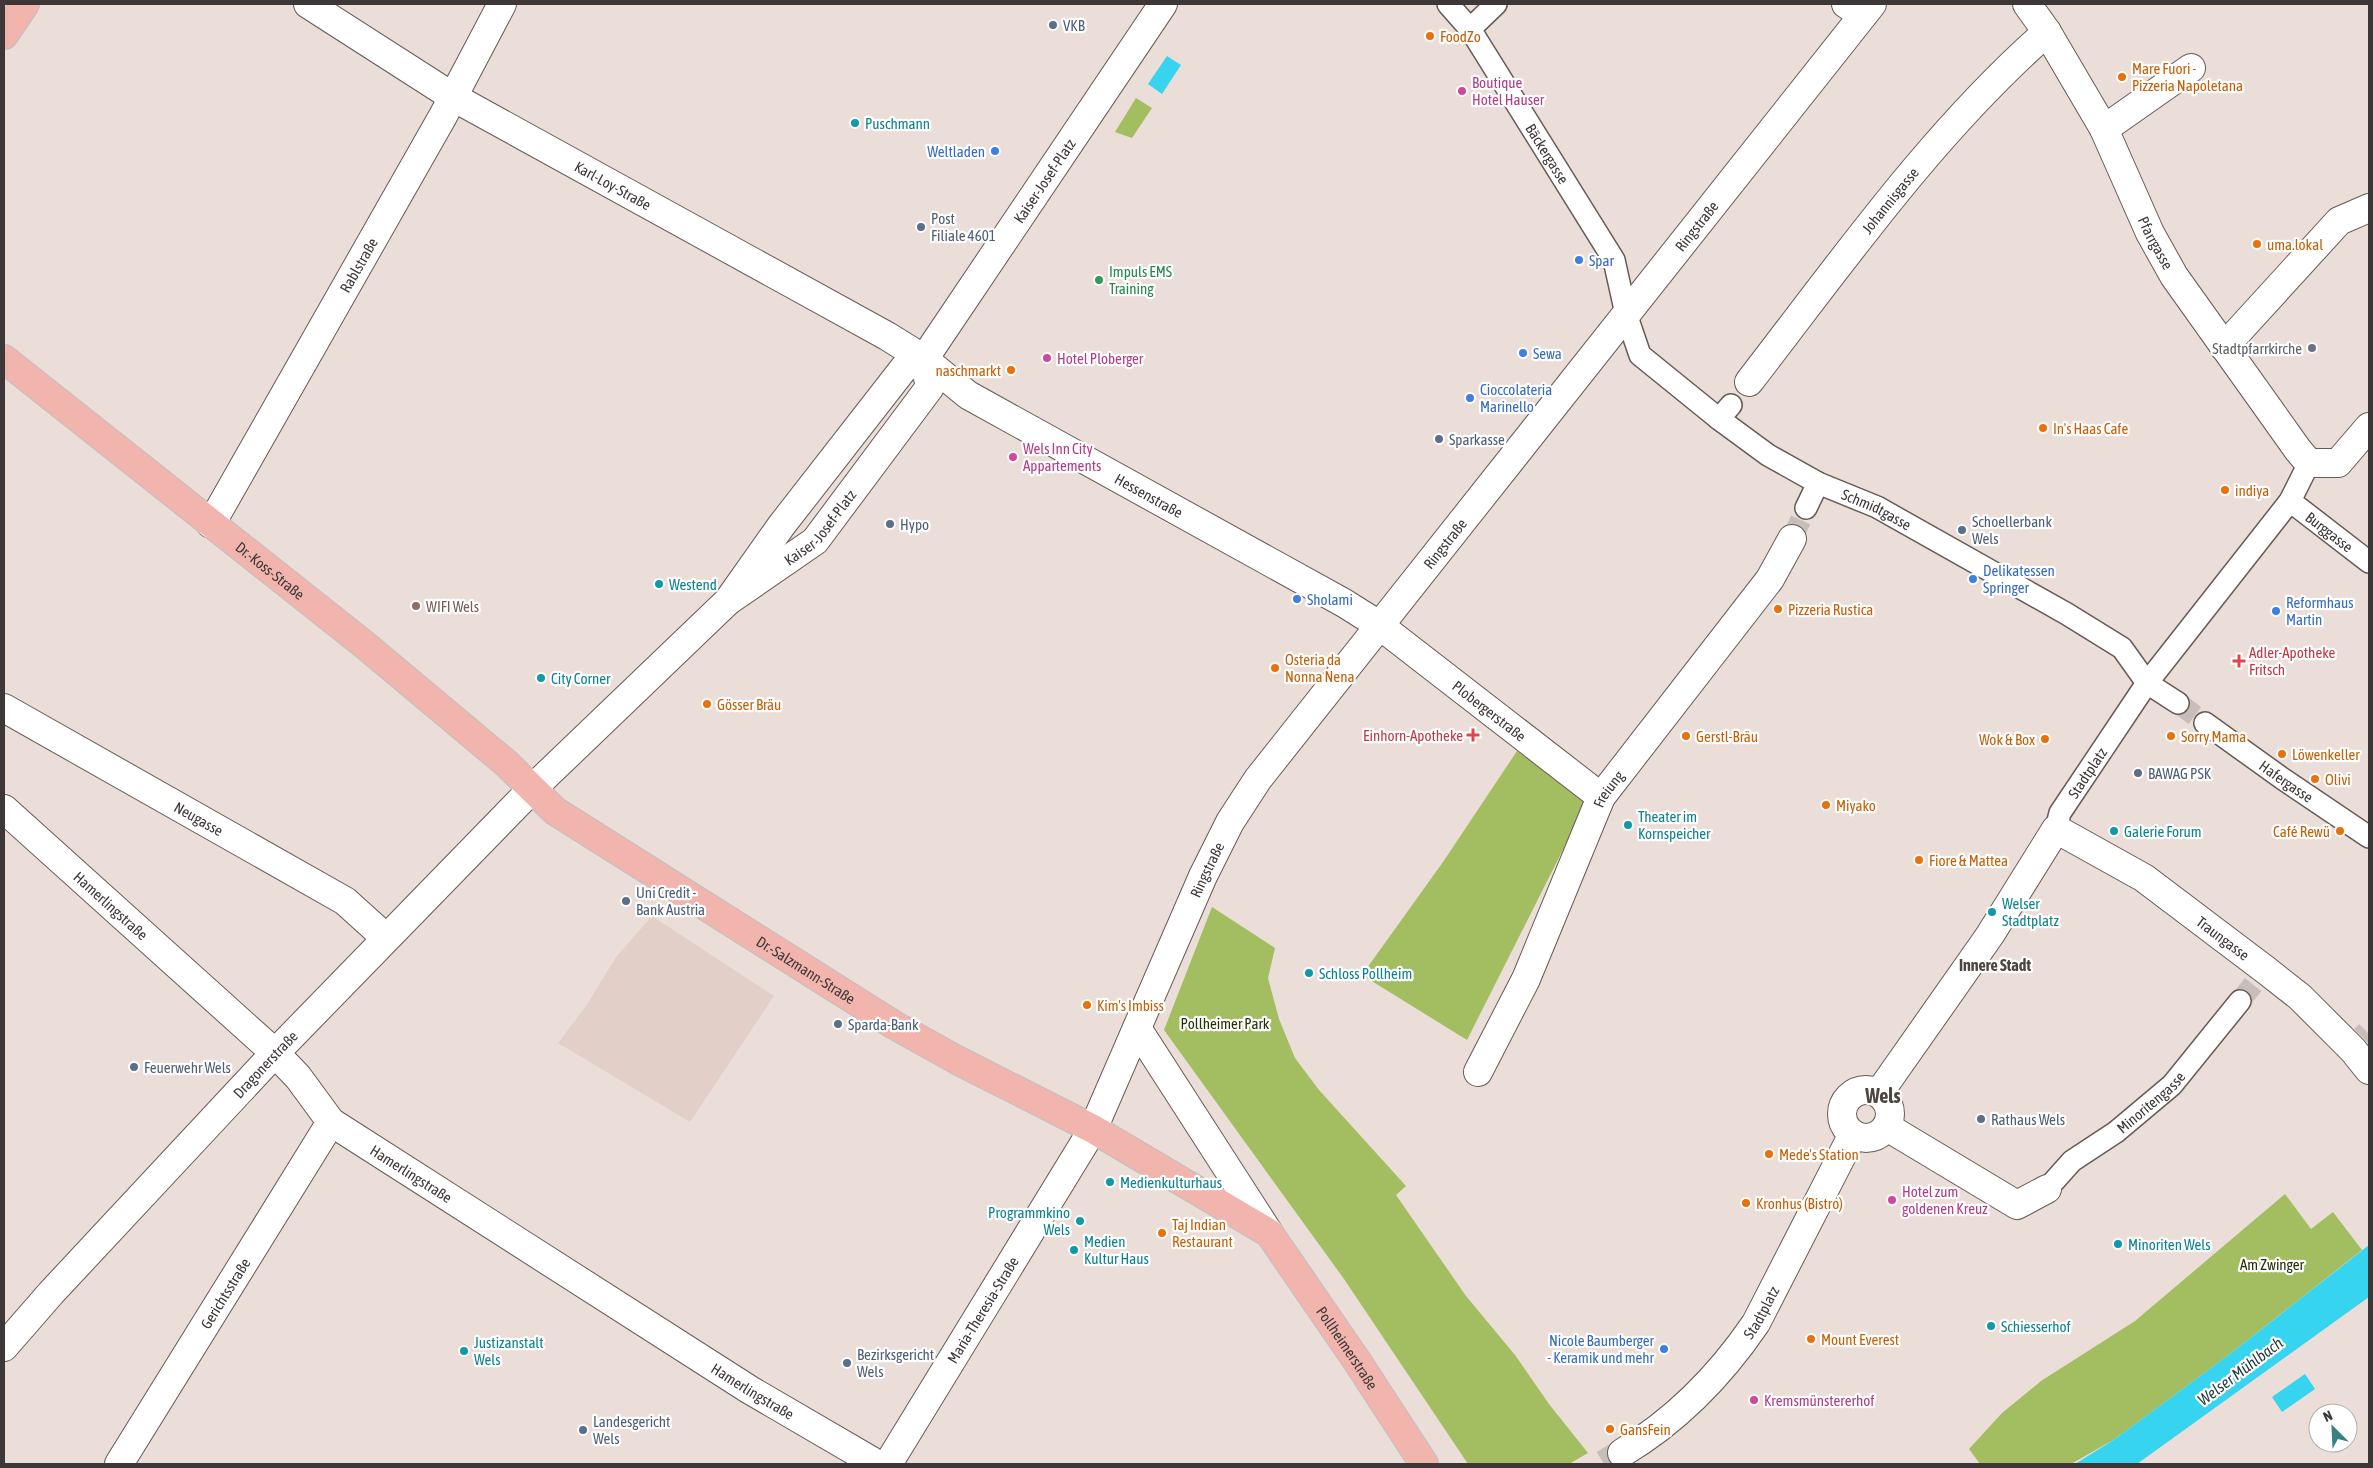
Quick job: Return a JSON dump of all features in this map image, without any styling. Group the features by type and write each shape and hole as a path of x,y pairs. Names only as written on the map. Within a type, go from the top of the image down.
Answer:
{"main road":[{"path":"4,35 24,4"},
{"name":"Dr.-Koss-Straße","path":"4,359 366,646 533,788"},
{"name":"Dr.-Salzmann-Straße","path":"533,788 555,811 894,1025 957,1060 1093,1129"},
{"name":"Pollheimerstraße","path":"1093,1129 1269,1233 1357,1361 1424,1464"}],"street":[{"name":"Karl-Loy-Straße","path":"308,4 453,97 887,336 924,359"},
{"name":"Rablstraße","path":"211,524 453,97 502,4"},
{"name":"Kaiser-Josef-Platz","path":"728,601 781,526 904,368 924,359 1163,4"},
{"name":"Bäckergasse","path":"1448,4 1470,29 1614,260 1626,314"},
{"path":"1470,29 1496,4"},
{"name":"Pfarrgasse","path":"2027,4 2047,32 2104,129 2150,232 2174,276 2224,348 2309,463"},
{"name":"Ringstraße","path":"1093,1129 1203,876 1230,822 1258,779 1626,314 1861,7"},
{"name":"Johannisgasse","path":"1749,382 1886,206 1992,83 2047,32"},
{"path":"2104,129 2191,68"},
{"path":"2224,348 2339,221 2369,208"},
{"name":"Schmidtgasse","path":"1626,314 1640,355 1725,412 1768,455 1818,483 1877,506 2067,614 2122,648 2147,683"},
{"name":"Kaiser-Josef-Platz","path":"533,788 728,601 814,541 930,387 924,359"},
{"name":"Hessenstraße","path":"924,359 968,395 1336,598 1379,625"},
{"path":"2309,463 2338,463 2369,427"},
{"name":"Stadtplatz","path":"1879,1093 1990,935 2056,830 2060,813 2147,683 2290,501 2309,463"},
{"path":"1806,508 1818,483"},
{"name":"Burggasse","path":"2290,501 2369,562"},
{"name":"Freiung","path":"1478,1072 1526,979 1601,797 1770,579 1792,538"},
{"name":"Plobergerstraße","path":"1379,625 1601,797"},
{"path":"2147,683 2178,703"},
{"name":"Neugasse","path":"4,708 345,901 386,938"},
{"name":"Hafergasse","path":"2205,723 2283,780 2369,837"},
{"name":"Dragonerstraße","path":"4,1347 51,1293 275,1053 533,788"},
{"name":"Hamerlingstraße","path":"4,809 275,1053 298,1077 332,1122 750,1390 877,1464"},
{"name":"Traungasse","path":"2056,830 2144,878 2262,976 2300,997 2362,1053"},
{"name":"Minoritengasse","path":"2047,1189 2072,1162 2116,1132 2172,1085 2240,1001"},
{"name":"Pollheimerstraße","path":"1137,1028 1269,1233"},
{"path":"1863,1089 1879,1093 1885,1098 1891,1112 1887,1127 1882,1133 1868,1139 1853,1134 1843,1121 1843,1104 1855,1092 1863,1089"},
{"name":"Gerichtsstraße","path":"119,1464 332,1122"},
{"path":"1887,1127 2017,1205 2047,1189"},
{"name":"Maria-Theresia-Straße","path":"888,1464 1093,1129"},
{"name":"Stadtplatz","path":"1622,1453 1652,1435 1709,1385 1741,1345 1756,1323 1853,1134"}],"shaded area":[{"path":"652,916 774,996 690,1122 558,1043 586,1006 616,957"}],"green space":[{"path":"1136,98 1152,108 1132,138 1115,132"},
{"path":"1517,751 1588,800 1467,1040 1362,975 1443,862"},
{"name":"Pollheimer Park","path":"1212,907 1275,948 1268,978 1279,1019 1295,1058 1319,1090 1406,1186 1396,1195 1466,1296 1515,1355 1549,1404 1588,1453 1569,1464 1468,1464 1344,1279 1164,1030"},
{"name":"Am Zwinger","path":"2285,1194 2311,1229 2333,1212 2362,1250 2230,1354 2115,1439 2071,1464 1980,1464 1969,1449 2002,1413 2041,1381 2135,1321"}],"water":[{"path":"1167,56 1181,65 1162,94 1148,84"},
{"name":"Welser Mühlbach","path":"2369,1245 2369,1297 2137,1464 2075,1464 2115,1439 2230,1354"},
{"path":"2305,1374 2315,1389 2282,1412 2272,1397"}],"tunnel":[{"path":"1792,539 1806,508"},
{"path":"2178,703 2205,723"},
{"path":"2240,1001 2256,981"},
{"path":"2364,1039 2369,1034"},
{"path":"1604,1464 1622,1453"}],"place":[{"name":"VKB","path":"1053,25"},
{"name":"FoodZo","path":"1430,36"},
{"name":"Mare Fuori - Pizzeria Napoletana","path":"2122,77"},
{"name":"Boutique Hotel Hauser","path":"1462,91"},
{"name":"Puschmann","path":"855,123"},
{"name":"Weltladen","path":"995,151"},
{"name":"Post Filiale 4601","path":"921,227"},
{"name":"uma.lokal","path":"2257,244"},
{"name":"Spar","path":"1579,260"},
{"name":"Impuls EMS Training","path":"1099,280"},
{"name":"Stadtpfarrkirche","path":"2312,348"},
{"name":"Sewa","path":"1523,353"},
{"name":"Hotel Ploberger","path":"1047,358"},
{"name":"naschmarkt","path":"1011,370"},
{"name":"Cioccolateria Marinello","path":"1470,398"},
{"name":"In's Haas Cafe","path":"2043,428"},
{"name":"Sparkasse","path":"1439,439"},
{"name":"Wels Inn City Appartements","path":"1013,457"},
{"name":"indiya","path":"2225,490"},
{"name":"Hypo","path":"890,524"},
{"name":"Schoellerbank Wels","path":"1962,530"},
{"name":"Delikatessen Springer","path":"1973,579"},
{"name":"Westend","path":"659,584"},
{"name":"Sholami","path":"1297,599"},
{"name":"WIFI Wels","path":"416,606"},
{"name":"Pizzeria Rustica","path":"1778,609"},
{"name":"Reformhaus Martin","path":"2276,611"},
{"name":"Adler-Apotheke Fritsch","path":"2239,661"},
{"name":"Osteria da Nonna Nena","path":"1275,668"},
{"name":"City Corner","path":"541,678"},
{"name":"Gösser Bräu","path":"707,704"},
{"name":"Einhorn-Apotheke","path":"1473,735"},
{"name":"Gerstl-Bräu","path":"1686,736"},
{"name":"Sorry Mama","path":"2171,736"},
{"name":"Wok & Box","path":"2045,739"},
{"name":"Löwenkeller","path":"2282,754"},
{"name":"BAWAG PSK","path":"2138,773"},
{"name":"Olivi","path":"2315,779"},
{"name":"Miyako","path":"1826,805"},
{"name":"Theater im Kornspeicher","path":"1628,825"},
{"name":"Galerie Forum","path":"2114,831"},
{"name":"Café Rewü","path":"2340,831"},
{"name":"Fiore & Mattea","path":"1919,860"},
{"name":"Uni Credit - Bank Austria","path":"626,901"},
{"name":"Welser Stadtplatz","path":"1992,912"},
{"name":"Schloss Pollheim","path":"1309,973"},
{"name":"Kim's Imbiss","path":"1087,1005"},
{"name":"Sparda-Bank","path":"838,1024"},
{"name":"Feuerwehr Wels","path":"134,1067"},
{"name":"Rathaus Wels","path":"1981,1119"},
{"name":"Mede's Station","path":"1769,1154"},
{"name":"Medienkulturhaus","path":"1110,1182"},
{"name":"Hotel zum goldenen Kreuz","path":"1892,1200"},
{"name":"Kronhus (Bistro)","path":"1746,1203"},
{"name":"Programmkino Wels","path":"1080,1221"},
{"name":"Taj Indian Restaurant","path":"1162,1233"},
{"name":"Minoriten Wels","path":"2118,1244"},
{"name":"Medien Kultur Haus","path":"1074,1250"},
{"name":"Schiesserhof","path":"1991,1326"},
{"name":"Mount Everest","path":"1811,1339"},
{"name":"Nicole Baumberger - Keramik und mehr","path":"1664,1349"},
{"name":"Justizanstalt Wels","path":"464,1351"},
{"name":"Bezirksgericht Wels","path":"847,1363"},
{"name":"Kremsmünstererhof","path":"1754,1400"},
{"name":"GansFein","path":"1610,1429"},
{"name":"Landesgericht Wels","path":"583,1430"}],"district":[{"name":"Innere Stadt","path":"1995,965"},
{"name":"Wels","path":"1883,1095"}]}
